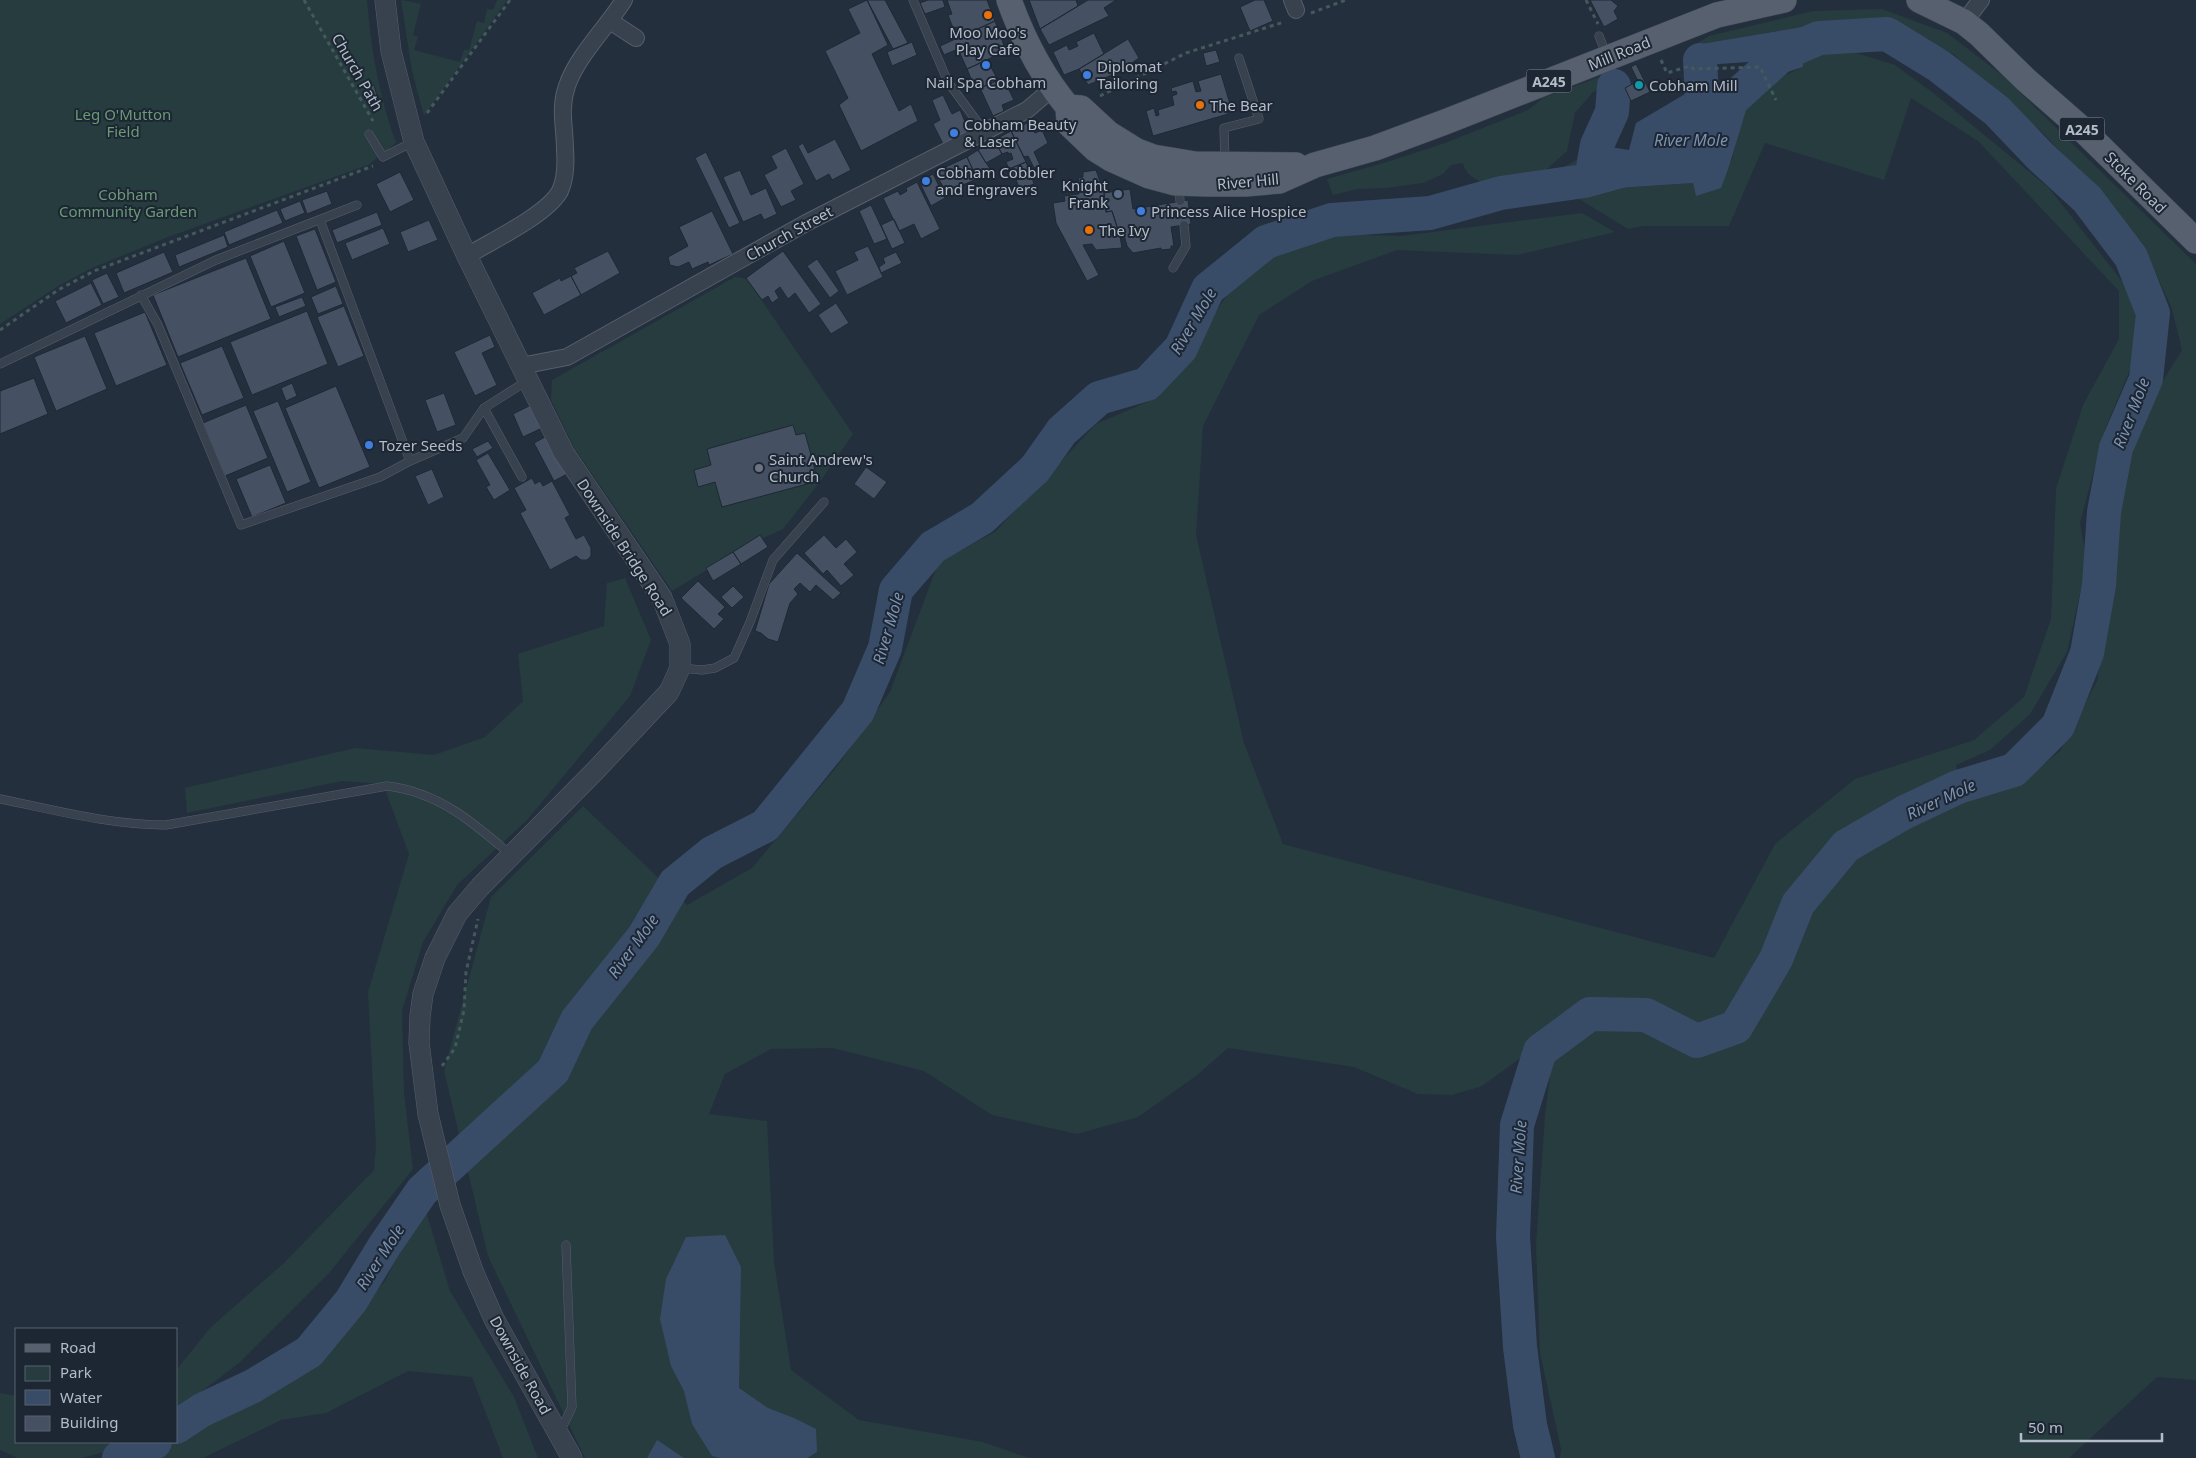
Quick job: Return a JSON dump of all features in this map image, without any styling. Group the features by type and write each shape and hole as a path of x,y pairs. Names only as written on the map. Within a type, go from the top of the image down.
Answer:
{"main road":[{"name":"A245","path":"1009,0 1031,52 1067,101"},
{"name":"Mill Road","path":"1315,165 1375,148 1604,47 1716,15 1784,0"},
{"name":"A245","path":"1919,0 1964,22"},
{"name":"Stoke Road","path":"1964,22 2082,129 2196,241"},
{"name":"River Hill","path":"1067,101 1108,133 1137,151 1174,162 1225,165 1315,165"},
{"name":"River Hill","path":"1067,101 1069,124 1103,154 1179,192 1280,180 1315,165"}],"street":[{"name":"Downside Bridge Road","path":"385,0 391,50 411,134 467,256 564,453 662,598 680,644 680,668 669,692 658,706 511,855 457,914 435,958 423,994 419,1043 428,1114 443,1178 473,1271"},
{"path":"467,256 532,217 553,201 559,193 563,185 566,163 561,110 567,85 579,62 610,22 624,0"},
{"path":"1964,22 1981,0"},
{"path":"610,22 636,38"},
{"name":"Church Street","path":"525,373 567,357 806,223 984,131 1027,110 1067,101"},
{"name":"Downside Road","path":"473,1271 494,1319 572,1458"}],"lane":[{"path":"913,0 948,82 984,131"},
{"path":"1225,165 1224,128 1259,119 1239,58"},
{"path":"369,134 383,157 393,154 411,134"},
{"path":"0,364 216,260 357,205"},
{"path":"320,220 410,461"},
{"path":"1173,268 1186,246 1184,225"},
{"path":"141,295 158,325 240,525 380,477 410,461 463,438 484,408 525,373"},
{"path":"484,408 522,477"},
{"path":"680,668 702,670 715,668 734,658 750,622 773,560 824,502"},
{"path":"0,799 111,821 143,825 166,825 371,787 394,786 409,788 431,796 467,819 511,855"},
{"path":"559,1434 572,1407 566,1244"}],"path":[{"name":"Church Path","path":"304,0 393,154"},
{"path":"411,134 424,116 436,104 510,0"},
{"path":"1067,101 1110,90 1186,53 1295,12 1346,0"},
{"path":"1586,0 1600,28 1604,47"},
{"path":"1658,53 1667,73 1690,66 1694,70 1760,67 1776,100"},
{"path":"0,330 58,290 94,271 371,168 383,157"},
{"path":"423,1077 442,1066 455,1048 464,1010 466,972 479,915"}],"green space":[{"name":"Leg O'Mutton Field","path":"0,0 367,0 377,72 385,108 396,143 368,165 168,237 92,268 60,285 0,324"},
{"path":"401,0 421,4 413,35 418,37 414,50 460,62 464,50 469,50 477,21 484,23 487,9 493,10 497,0 507,0 424,116 412,71"},
{"path":"1882,9 1947,33 2002,75 2196,264 2196,1380 2157,1377 2069,1458 1560,1458 1561,1449 1540,1353 1536,1245 1545,1115 1552,1061 1530,1051 1482,1086 1452,1095 1418,1094 1354,1067 1228,1048 1196,1076 1138,1117 1077,1134 992,1115 924,1071 833,1048 771,1049 725,1074 709,1114 767,1121 774,1262 791,1370 859,1420 983,1442 1029,1458 585,1458 488,1256 444,1071 491,897 583,806 687,905 752,868 835,769 890,692 939,561 995,532 1096,424 1159,397 1239,277 1285,250 1332,234 1401,236 1582,213 1615,232 1518,255 1397,250 1312,281 1259,315 1203,426 1196,535 1244,743 1283,844 1714,958 1775,844 1855,779 1974,740 2024,697 2051,619 2056,489 2083,405 2119,339 2119,291 1978,141 1911,98 1884,180 1765,143 1729,226 1644,226 1628,229 1579,199 1586,190 1693,183 1696,195 1732,160 1740,124 1753,90 1803,67 1802,52 1853,52 1895,65 1932,92 2049,188 2136,299 2134,360 2105,429 2080,523 2087,562 2067,652 2030,714 1990,750 1956,765 1965,796 2018,785 2060,751 2097,681 2108,607 2122,484 2133,439 2158,389 2182,350 2172,309 2142,243 2045,135 1953,54 1904,30 1877,23 1802,27 1695,45 1709,36 1813,11"},
{"path":"1605,75 1609,86 1593,92 1575,113 1567,151 1547,169 1521,181 1513,194 1500,198 1489,187 1470,175 1463,163 1451,165 1443,174 1423,183 1386,188 1357,189 1333,195 1327,179 1445,143 1528,110 1543,98"},
{"path":"1594,151 1587,185 1571,187 1543,197 1539,192 1556,171"},
{"path":"735,277 747,279 853,434 819,483 783,529 761,539 759,538 672,591 573,446 551,400 552,380"},
{"path":"625,578 651,640 630,696 527,820 457,885 423,942 402,1011 404,1093 413,1169 329,1273 239,1363 178,1409 178,1368 211,1327 284,1263 374,1170 376,1146 368,992 409,854 383,784 342,781 187,813 185,788 355,748 434,755 485,737 523,701 518,654 604,626 607,583"},
{"path":"424,1205 450,1291 514,1397 538,1458 503,1458 472,1377 408,1371 326,1413 281,1420 203,1458 151,1458 172,1443 178,1443 178,1439 201,1422 323,1356 385,1281"},
{"path":"0,1393 15,1396 15,1443 134,1443 81,1458 18,1458 0,1450"}],"water":[{"path":"1802,27 1803,67 1766,79 1762,61 1690,66 1695,45"},
{"name":"River Mole","path":"1745,84 1753,90 1721,188 1696,196 1693,183 1586,190 1585,143 1629,150 1636,123 1697,87 1707,86 1724,96"},
{"path":"725,1235 741,1267 739,1388 768,1408 816,1429 817,1452 807,1458 720,1458 712,1456 692,1424 684,1391 671,1366 660,1319 666,1279 686,1237"},
{"path":"657,1440 684,1458 647,1458"}],"building":[{"path":"867,0 888,45 872,54 899,111 911,104 918,121 861,151 839,105 848,98 825,51 860,33 848,9"},
{"path":"867,0 885,0 908,43 893,49"},
{"path":"928,0 943,0 945,7 925,14 920,3"},
{"path":"947,0 987,0 995,21 961,37 957,27 953,28 948,15 952,14"},
{"path":"1029,0 1076,0 1078,6 1040,29"},
{"path":"1088,0 1116,0 1104,8 1109,16 1049,45 1040,29"},
{"path":"1255,0 1264,0 1273,21 1250,31 1240,7"},
{"path":"1590,0 1611,0 1618,6 1614,11 1618,19 1604,27"},
{"path":"995,21 1006,51 967,69 958,49 944,55 940,46"},
{"path":"1094,33 1104,54 1079,69 1064,75 1053,52 1067,45 1069,50 1078,46 1076,42"},
{"path":"1128,39 1139,58 1119,72 1088,85 1079,69"},
{"path":"912,42 917,55 892,66 887,52"},
{"path":"1216,50 1220,62 1206,66 1203,53"},
{"path":"987,60 998,80 976,90 967,69"},
{"name":"Cobham Mill","path":"1636,64 1650,92 1631,101 1625,88 1638,81 1631,67"},
{"name":"The Bear","path":"1221,74 1230,104 1226,105 1228,114 1153,136 1146,111 1154,108 1156,116 1159,115 1158,110 1174,105 1172,96 1177,94 1176,91 1172,92 1171,88 1193,81 1196,92 1201,91 1198,81"},
{"path":"998,80 1001,88 1007,86 1014,100 1002,105 1004,111 993,116 980,88"},
{"path":"374,85 377,96 368,98 365,87"},
{"path":"943,95 952,114 960,110 968,134 944,146 933,124 940,120 932,100"},
{"path":"1029,122 1035,133 1042,130 1048,143 1034,152 1040,165 1034,168 1028,156 1024,157 1011,131"},
{"path":"1011,131 1026,162 1009,169 1006,162 1013,159 1011,153 1002,154 994,140"},
{"path":"835,139 851,170 832,180 829,174 816,181 798,146 803,143 808,153"},
{"path":"994,140 1002,154 986,163 978,150"},
{"path":"786,148 804,184 791,191 796,200 781,207 764,175 777,168 771,156"},
{"path":"978,150 992,172 977,179 967,157"},
{"path":"706,152 740,223 729,228 695,158"},
{"path":"967,157 977,179 946,192 935,172"},
{"path":"1026,162 1029,170 1026,171 1027,175 1013,180 1009,169"},
{"path":"740,170 751,195 766,188 777,214 764,220 761,214 743,222 723,177"},
{"name":"The Ivy","path":"1096,170 1104,193 1106,212 1112,211 1122,248 1096,250 1092,244 1083,245 1099,275 1087,281 1056,223 1053,203 1065,201 1064,196 1079,194 1078,178 1083,177 1083,172"},
{"path":"400,172 414,200 390,212 376,184"},
{"path":"933,174 945,198 931,206 919,181"},
{"path":"1031,175 1034,184 1020,189 1016,180"},
{"path":"917,182 940,229 921,239 914,224 899,231 883,198 898,191 900,195 907,191 906,188"},
{"path":"1130,189 1133,209 1188,200 1191,224 1171,227 1174,246 1171,246 1171,249 1161,250 1161,248 1133,253 1127,246 1124,235 1120,236 1112,211 1106,212 1104,193"},
{"path":"327,191 332,204 307,214 302,200"},
{"path":"300,201 305,213 285,221 280,209"},
{"path":"871,205 887,239 874,244 859,211"},
{"path":"277,210 283,223 229,245 224,232"},
{"path":"712,211 733,254 709,265 708,262 692,269 689,262 678,267 670,265 668,257 688,246 679,227"},
{"path":"377,212 382,225 337,243 332,230"},
{"path":"894,219 905,243 892,249 881,225"},
{"path":"429,220 438,240 408,252 400,232"},
{"path":"383,228 390,244 352,260 345,243"},
{"path":"315,229 336,282 317,290 296,236"},
{"path":"224,235 228,247 179,267 175,255"},
{"path":"284,241 305,293 271,307 250,256"},
{"path":"868,246 883,277 847,295 835,271 858,260 854,252"},
{"path":"608,251 620,273 581,295 571,276 577,273 574,268"},
{"path":"783,251 821,304 809,313 795,293 788,299 780,287 775,291 779,298 772,303 768,296 762,300 746,278"},
{"path":"164,252 173,272 124,293 116,273"},
{"path":"896,252 902,263 881,273 879,267 885,263 883,258"},
{"path":"246,258 271,319 178,357 153,295"},
{"path":"817,259 839,291 830,298 807,266"},
{"path":"107,273 119,297 103,304 92,280"},
{"path":"571,276 581,295 544,315 532,293 560,278 561,281"},
{"path":"91,283 102,305 66,323 55,301"},
{"path":"336,286 343,304 318,314 311,297"},
{"path":"302,297 306,306 279,317 275,307"},
{"path":"836,303 849,323 831,334 818,315"},
{"path":"344,306 364,356 338,367 317,317"},
{"path":"307,311 328,364 252,395 230,342"},
{"path":"145,312 167,365 116,386 94,333"},
{"path":"490,335 495,347 482,353 497,385 475,396 454,352"},
{"path":"85,336 107,389 56,411 34,357"},
{"path":"222,346 244,398 202,415 180,363"},
{"path":"34,378 48,414 0,434 0,391"},
{"path":"292,383 297,396 286,401 281,388"},
{"path":"336,386 370,467 319,488 285,408"},
{"path":"444,393 456,425 437,432 425,400"},
{"path":"278,401 311,482 287,492 253,411"},
{"path":"246,405 268,458 225,476 203,423"},
{"path":"531,405 542,428 523,437 513,414"},
{"name":"Saint Andrew's Church","path":"793,425 796,435 805,433 818,481 722,507 715,482 698,487 694,470 711,465 707,449"},
{"path":"547,436 567,474 554,481 534,443"},
{"path":"488,441 493,448 477,457 472,449"},
{"path":"488,453 510,490 494,500 486,487 490,485 476,460"},
{"path":"270,465 286,503 252,517 236,479"},
{"path":"866,467 887,482 874,499 854,484"},
{"path":"432,469 444,497 428,505 415,476"},
{"path":"532,478 535,484 540,481 543,486 552,481 570,515 565,518 576,539 584,535 591,548 591,556 587,560 581,560 576,556 550,570 520,513 526,510 514,488"},
{"path":"760,535 768,547 741,564 733,552"},
{"path":"824,535 836,548 846,539 857,552 844,564 854,575 841,586 827,570 823,574 804,553"},
{"path":"733,552 741,564 713,581 706,568"},
{"path":"797,553 841,593 833,600 816,585 810,592 800,583 794,589 798,594 790,603 778,642 768,639 755,631 769,584"},
{"path":"698,581 725,607 718,614 724,619 714,629 681,598"},
{"path":"733,586 744,597 732,608 721,597"}],"waterway":[{"name":"River Mole","path":"1538,1458 1530,1425 1520,1347 1513,1237 1517,1125 1540,1051 1590,1014 1646,1015 1697,1041 1736,1027 1776,959 1798,904 1846,846 1905,812 1958,787 2014,770 2058,726 2087,653 2099,585 2104,512 2116,448 2146,379 2153,313 2131,257 2087,199 2041,157 1997,111 1939,66 1887,34 1819,38 1784,53 1713,117"},
{"name":"River Mole","path":"1695,131 1702,98 1700,60"},
{"path":"1591,179 1597,145 1612,112 1614,86"},
{"name":"River Mole","path":"178,1426 202,1410 253,1386 309,1352 351,1301 385,1245 422,1191 553,1071 577,1020 644,936 675,883 712,853 765,826 858,711 885,648 896,590 933,547 982,518 1035,469 1062,431 1099,398 1147,384 1181,348 1208,289 1266,242 1332,220 1430,213 1501,193 1584,181 1631,168"},
{"name":"River Mole","path":"119,1458 140,1452 154,1443"}],"place":[{"name":"Moo Moo's Play Cafe","path":"988,15"},
{"name":"Nail Spa Cobham","path":"986,65"},
{"name":"Diplomat Tailoring","path":"1087,75"},
{"name":"Cobham Mill","path":"1639,85"},
{"name":"The Bear","path":"1200,105"},
{"name":"Cobham Beauty & Laser","path":"954,133"},
{"name":"Cobham Cobbler and Engravers","path":"926,181"},
{"name":"Knight Frank","path":"1118,194"},
{"name":"Princess Alice Hospice","path":"1141,211"},
{"name":"The Ivy","path":"1089,230"},
{"name":"Tozer Seeds","path":"369,445"},
{"name":"Saint Andrew's Church","path":"759,468"}],"park label":[{"name":"Cobham Community Garden","path":"128,202"}]}
